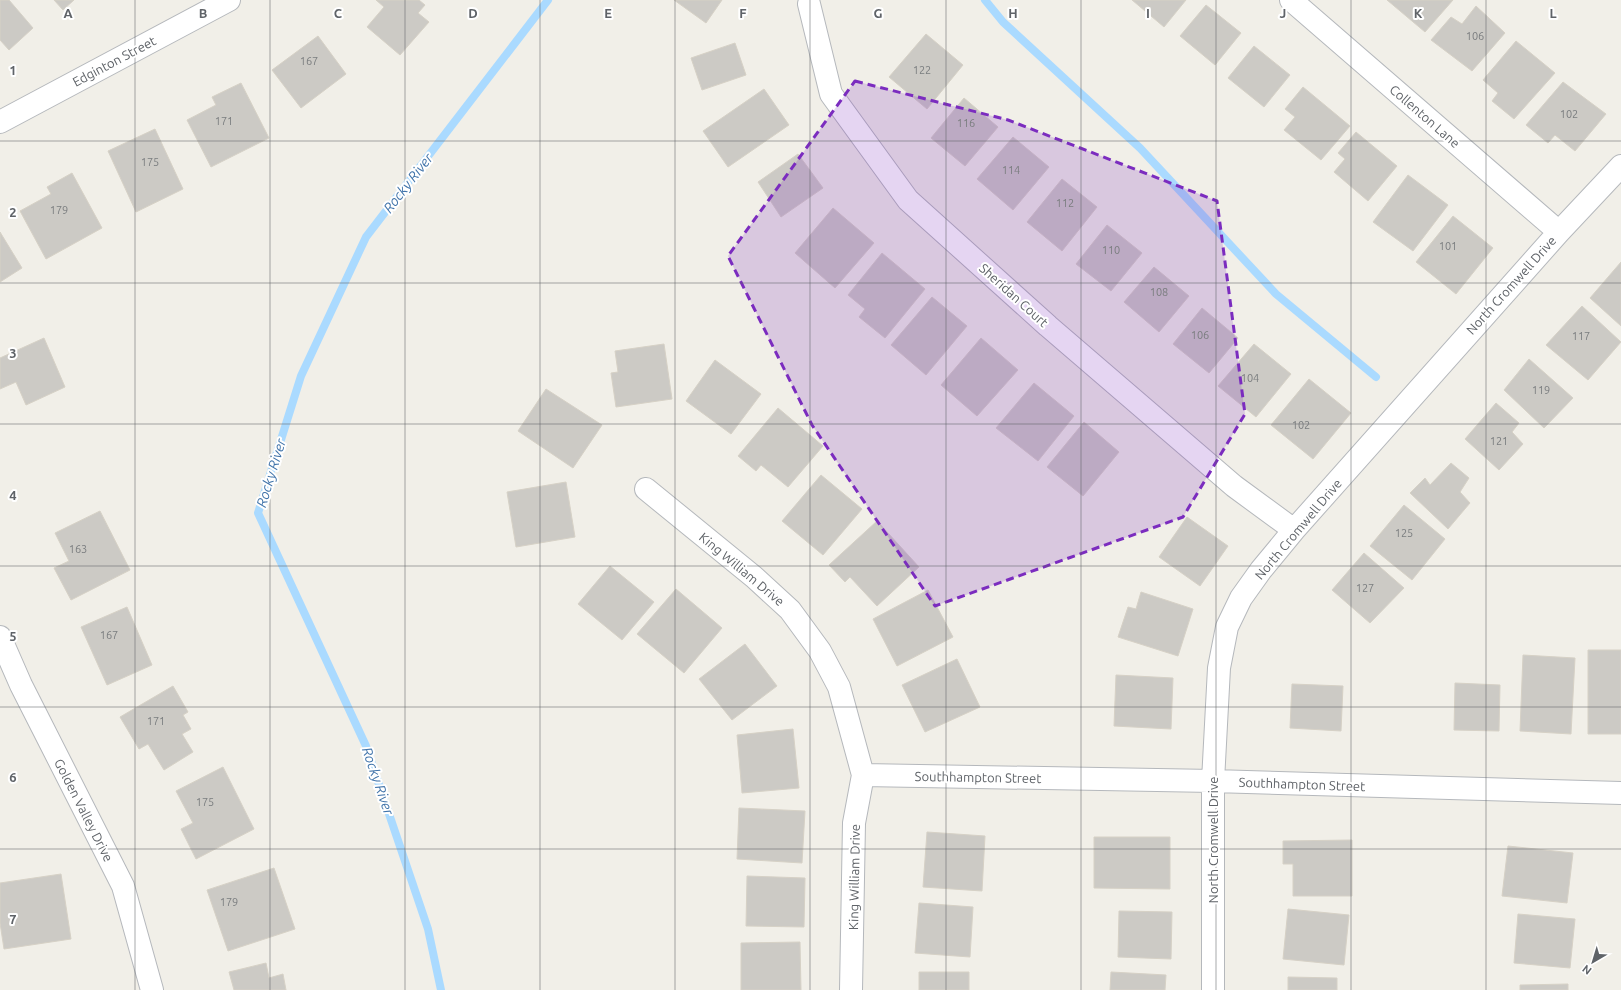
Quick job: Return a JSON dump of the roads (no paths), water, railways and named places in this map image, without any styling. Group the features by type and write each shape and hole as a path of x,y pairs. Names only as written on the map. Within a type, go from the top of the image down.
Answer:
{"street":[{"name":"Edginton Street","path":"0,122 229,0"},
{"name":"Collenton Lane","path":"1291,0 1559,232"},
{"name":"Sheridan Court","path":"809,4 831,94 908,200 1048,326 1222,475 1294,530"},
{"name":"North Cromwell Drive","path":"1212,990 1213,781 1219,668 1227,627 1241,598 1261,570 1294,530 1559,232 1621,166"},
{"name":"King William Drive","path":"646,489 754,576 790,610 820,651 839,688 862,775 854,823 852,990"},
{"name":"Golden Valley Drive","path":"0,637 21,685 123,886 146,989"},
{"name":"Southhampton Street","path":"862,775 1213,781 1621,793"}],"waterway":[{"name":"Rocky River","path":"441,990 428,929 366,746 258,513 301,376 366,237 548,0"},
{"path":"985,0 1003,22 1140,148 1276,294 1376,377"}]}
